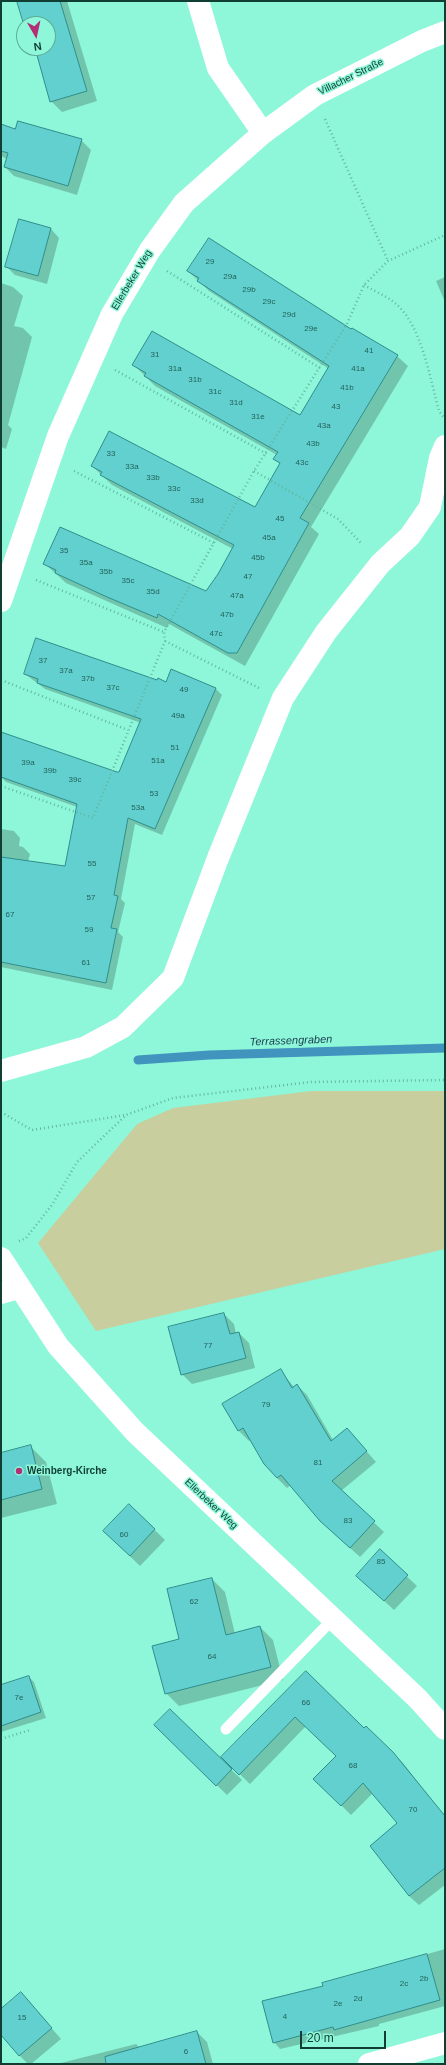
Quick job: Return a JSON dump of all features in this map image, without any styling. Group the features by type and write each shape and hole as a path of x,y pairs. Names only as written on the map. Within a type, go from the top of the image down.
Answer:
{"street":[{"path":"198,1 218,68 263,133"},
{"name":"Villacher Straße","path":"263,133 315,95 445,32"},
{"name":"Ellerbeker Weg","path":"1,601 58,436 112,314 145,257 184,203 263,133"},
{"path":"1,1071 86,1046 123,1027 173,978 218,858 283,698 326,632 380,564 410,536 430,507 440,458 445,446"},
{"name":"Ellerbeker Weg","path":"1,1258 10,1291 135,1432 418,1699 445,1729"},
{"path":"369,2064 445,2043"}],"lane":[{"path":"226,1729 333,1619"}],"path":[{"path":"315,95 388,261"},
{"path":"1,786 93,818 165,640 164,632 254,471 267,454 347,324 364,285 388,261 445,235"},
{"path":"145,257 320,368"},
{"path":"364,285 396,304 409,319 420,343 439,412 445,419"},
{"path":"92,358 267,454"},
{"path":"50,459 214,543"},
{"path":"254,471 338,519 380,564"},
{"path":"12,570 164,632"},
{"path":"165,640 250,684 283,698"},
{"path":"1,680 128,730"},
{"path":"1,1112 32,1130 126,1115 173,1098 311,1082 445,1080"},
{"path":"26,1238 52,1205 77,1162 126,1115"},
{"path":"1,1739 30,1730"}],"green space":[{"path":"311,1091 445,1091 445,1249 96,1331 38,1243 137,1124 173,1108"}],"building":[{"path":"17,1 60,1 87,91 50,102 37,56 56,56 56,16 22,16"},
{"path":"18,121 82,139 68,186 4,167 8,153 1,151 1,124 15,129"},
{"path":"19,219 51,228 38,276 5,267"},
{"path":"209,238 351,329 352,328 398,355 300,518 309,523 237,653 228,653 158,614 157,618 107,597 55,573 56,570 43,564 60,527 206,591 218,574 234,545 100,475 102,472 91,466 109,431 255,507 280,463 273,459 278,452 144,376 146,373 132,365 152,331 300,415 329,366 197,281 199,278 187,271"},
{"path":"36,638 157,680 158,678 166,682 171,669 216,688 155,829 128,818 114,895 118,896 111,928 117,929 106,983 1,962 1,857 65,866 77,804 1,777 1,732 119,772 141,719 37,683 38,679 24,674"},
{"path":"224,1313 230,1334 239,1332 246,1358 181,1375 168,1327"},
{"path":"281,1369 292,1388 297,1384 331,1441 347,1428 367,1451 332,1481 375,1521 350,1548 320,1521 281,1475 277,1478 264,1464 243,1428 238,1431 222,1404"},
{"name":"Weinberg-Kirche","path":"31,1445 42,1489 1,1500 1,1453"},
{"path":"129,1504 155,1529 130,1556 103,1531"},
{"path":"380,1549 408,1575 384,1601 356,1576"},
{"path":"212,1578 226,1635 260,1626 271,1667 165,1694 152,1646 179,1639 167,1589"},
{"path":"306,1671 364,1728 366,1726 393,1752 445,1816 445,1868 409,1896 370,1846 397,1823 363,1783 341,1806 313,1779 336,1756 295,1717 239,1775 221,1757"},
{"path":"29,1676 41,1712 1,1726 1,1685"},
{"path":"170,1709 232,1769 216,1786 154,1725"},
{"path":"427,1954 440,2000 334,2030 333,2027 273,2043 262,2001 323,1986 322,1983"},
{"path":"21,1992 52,2028 19,2056 1,2035 1,2009"},
{"path":"197,2031 206,2064 106,2064 105,2057"}],"waterway":[{"name":"Terrassengraben","path":"138,1060 209,1055 445,1048"}],"place":[{"name":"Weinberg-Kirche","path":"19,1471"}]}
